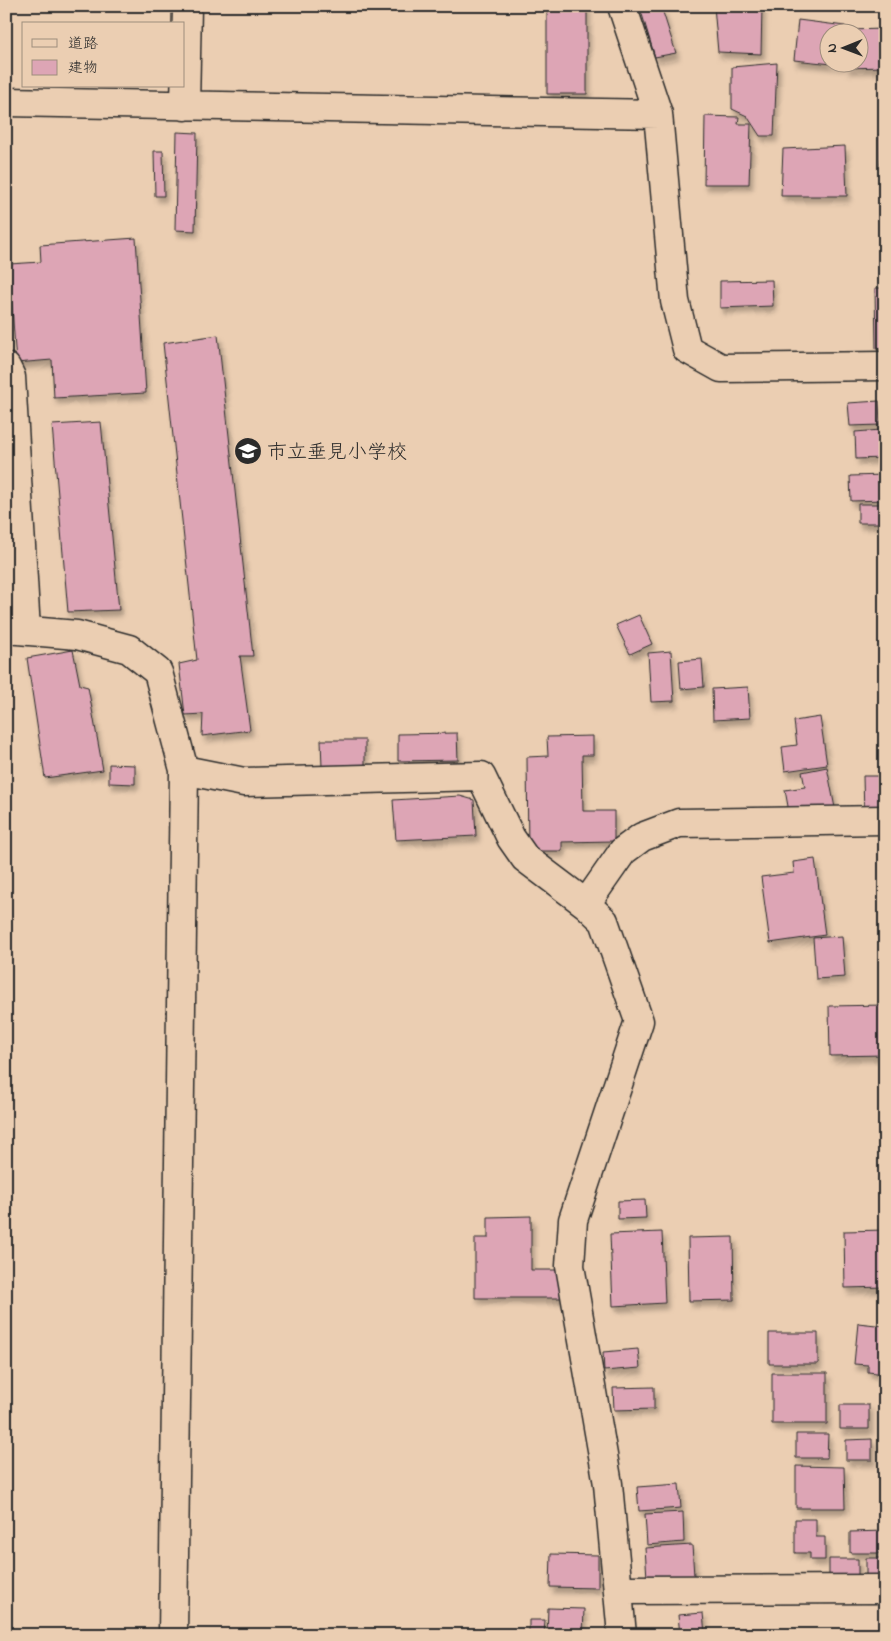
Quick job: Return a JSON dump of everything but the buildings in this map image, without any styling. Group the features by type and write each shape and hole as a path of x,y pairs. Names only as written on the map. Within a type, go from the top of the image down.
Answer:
{"street":[{"path":"185,106 186,6"},
{"path":"622,6 658,114 675,301 687,349 721,368 885,366"},
{"path":"6,102 658,114"},
{"path":"8,374 16,630 77,635 129,649 158,672 184,770 173,1635"},
{"path":"184,770 244,782 482,776 511,838 526,858 586,904 604,921 639,1021 573,1220 570,1266 608,1484 622,1635"},
{"path":"586,904 623,851 642,836 679,823 885,820"},
{"path":"619,1590 885,1589"}],"place":[{"name":"市立垂見小学校","path":"248,451"}]}
